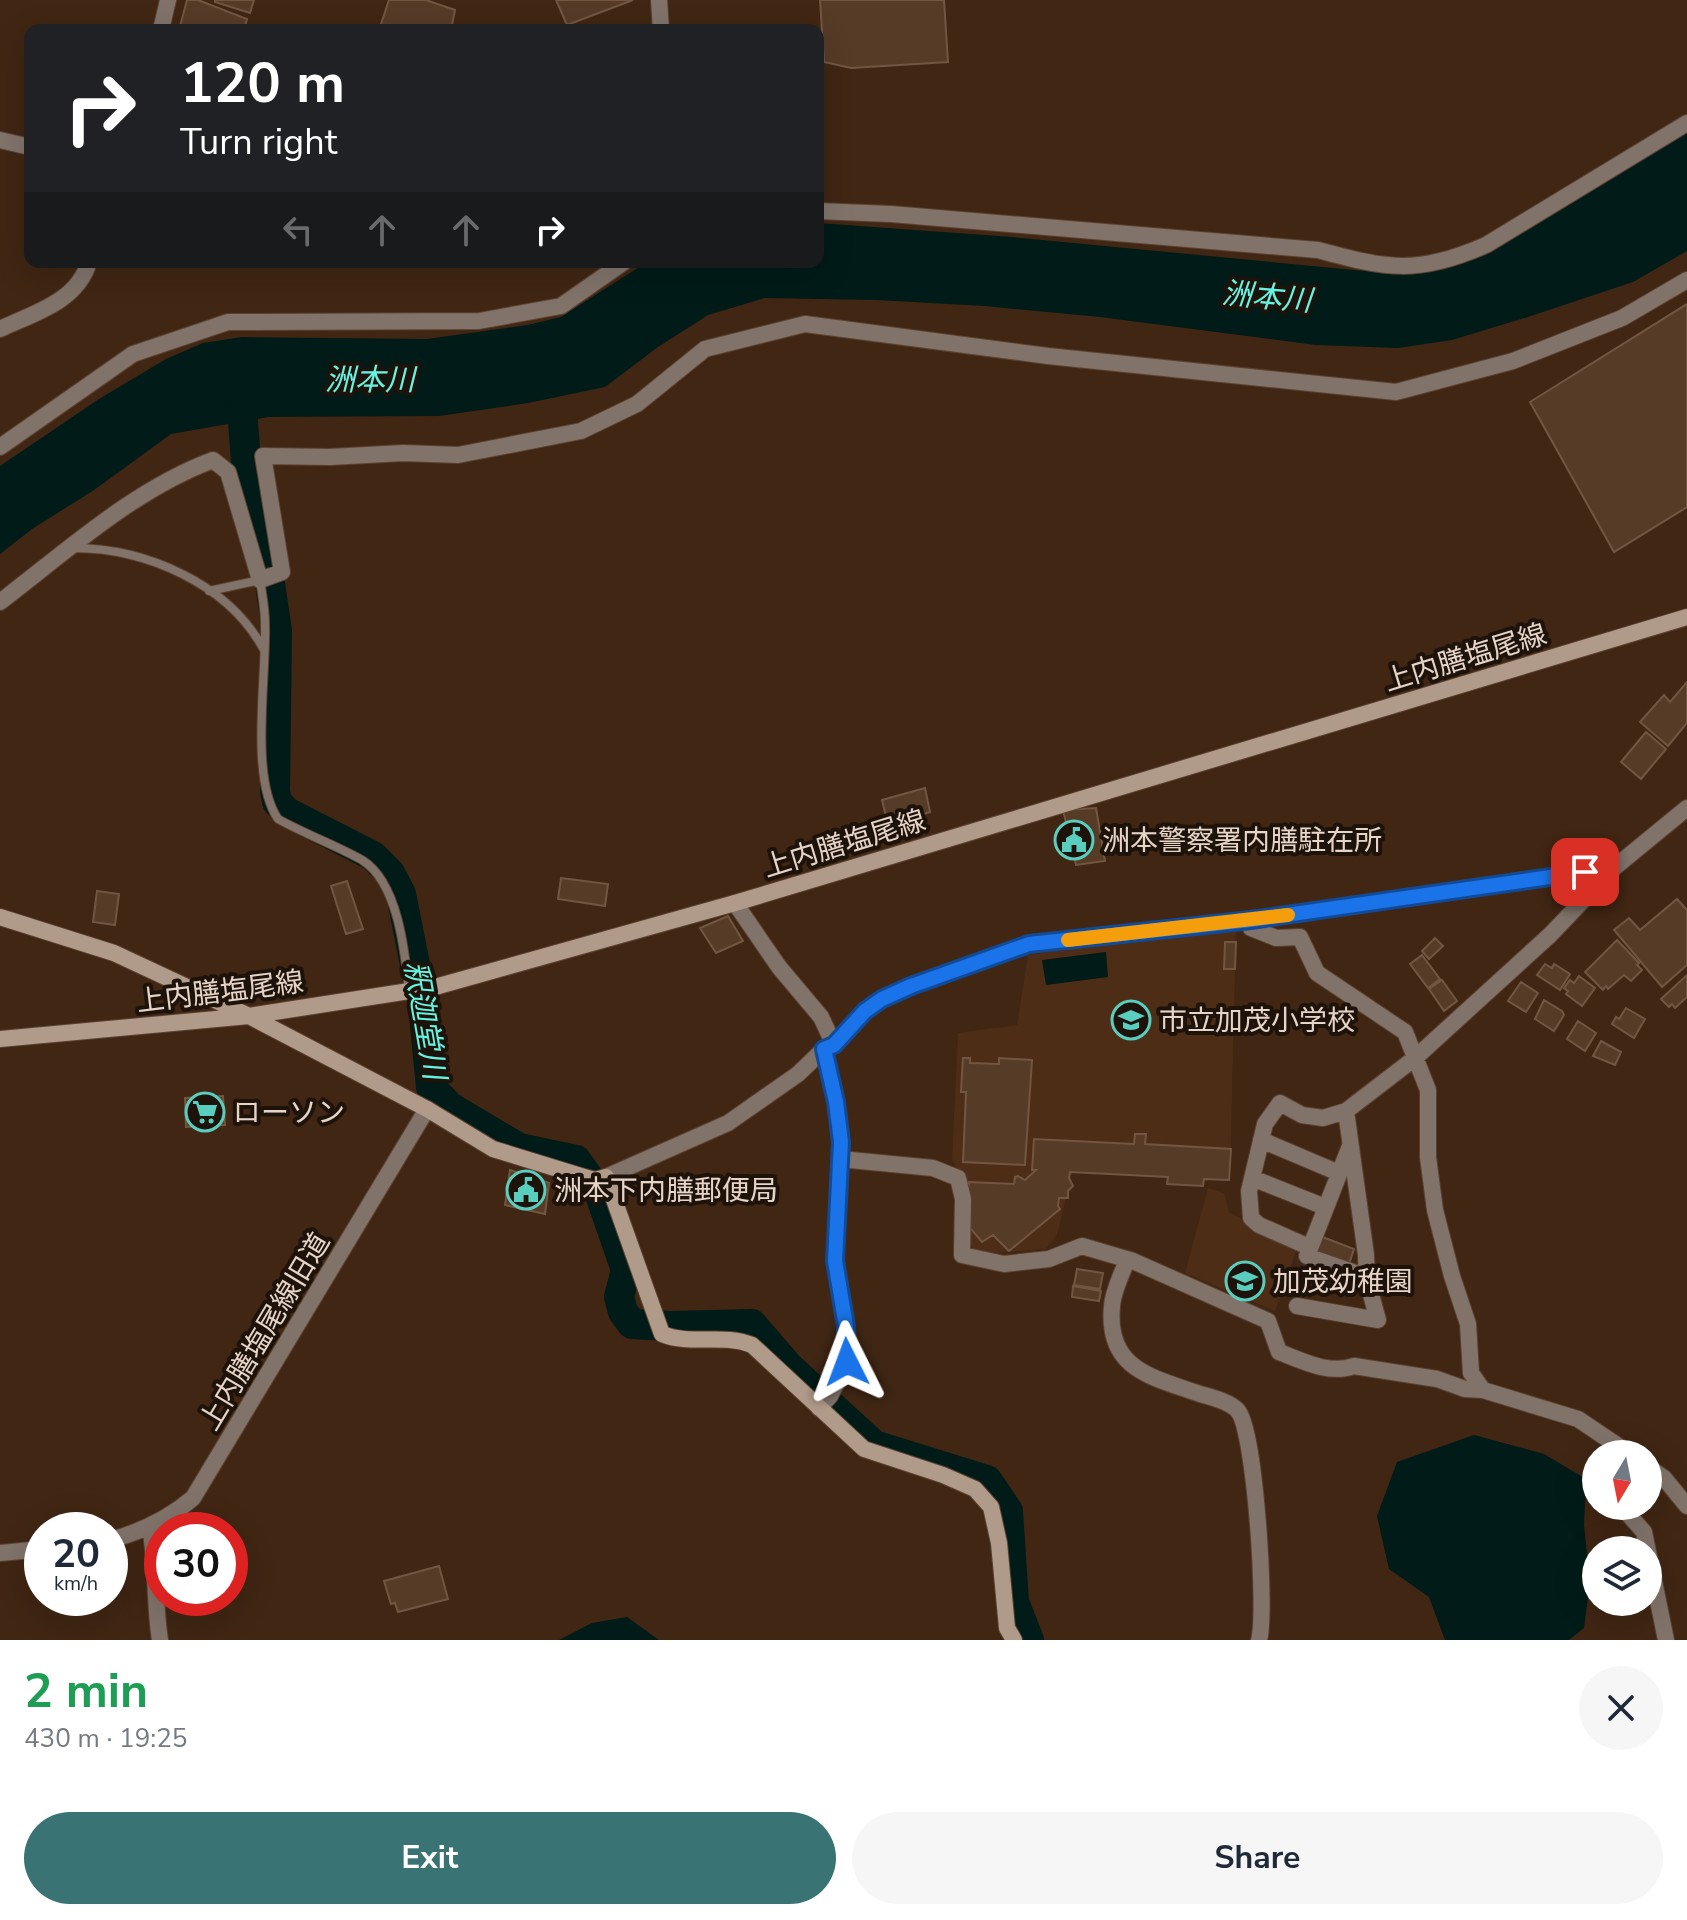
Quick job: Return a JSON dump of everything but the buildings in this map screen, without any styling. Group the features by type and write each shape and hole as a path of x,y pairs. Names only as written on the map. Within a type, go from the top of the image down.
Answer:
{"main road":[{"name":"上内膳塩尾線","path":"0,1039 249,1016 435,987 735,903 1687,617"},
{"path":"0,917 114,953 249,1016 427,1109 493,1149 595,1178 662,1334 675,1339 736,1338 752,1345 824,1403 864,1449 975,1489 991,1507 999,1543 1007,1628 1014,1640"}],"street":[{"path":"162,24 168,0"},
{"path":"659,0 661,24"},
{"path":"824,211 891,214 1318,250 1377,266 1408,267 1456,258 1486,245 1687,123"},
{"path":"0,140 24,146"},
{"path":"0,329 66,297 87,268"},
{"path":"0,447 133,354 228,322 479,321 561,306 615,268"},
{"path":"0,602 152,488 183,471 213,460 228,472 260,580 282,572 263,456 458,455 581,431 637,404 705,349 805,324 1048,356 1396,392 1526,355 1622,318 1687,280"},
{"path":"1309,1247 1259,1225 1251,1218 1249,1191 1265,1124 1280,1103 1302,1115 1323,1118 1346,1111 1415,1058 1550,935 1615,867 1687,808"},
{"path":"595,1178 728,1123 798,1074 882,999 1029,944 1251,920 1615,867"},
{"path":"735,903 779,967 821,1017 829,1047 841,1142 835,1261 846,1326 847,1362 824,1403"},
{"path":"1251,920 1251,928 1276,938 1300,937 1317,973 1405,1032 1428,1090 1428,1157 1435,1210 1468,1324 1471,1373 1483,1390"},
{"name":"上内膳塩尾線旧道","path":"176,1512 193,1498 427,1109"},
{"path":"1297,1306 1378,1320 1367,1277 1346,1111"},
{"path":"1261,1140 1339,1173"},
{"path":"1351,1143 1307,1256 1367,1277"},
{"path":"840,1159 933,1168 958,1178 963,1199 962,1255 1004,1264 1049,1259 1082,1246 1127,1260 1268,1321 1279,1352 1311,1365 1341,1370 1354,1366 1437,1379 1465,1389 1483,1390 1578,1419 1600,1440"},
{"path":"1252,1178 1325,1207"},
{"path":"1127,1260 1111,1304 1113,1341 1122,1356 1142,1372 1238,1410 1248,1434 1258,1525 1259,1640"},
{"path":"1662,1477 1687,1506"},
{"path":"1633,1520 1644,1532 1666,1640"},
{"path":"0,1553 24,1551"},
{"path":"159,1616 160,1640"}],"lane":[{"path":"72,548 88,548 148,560 171,568 209,591 252,628 264,650"},
{"path":"209,591 260,580 265,622 263,768 270,808 278,819 364,862 380,878 390,892 411,990"}],"shaded area":[{"path":"1236,926 1230,1179 1072,1173 1057,1235 1046,1249 986,1254 973,1248 964,1229 963,1181 952,1159 958,1033 1017,1025 1028,955"},
{"path":"1208,1188 1224,1193 1229,1212 1297,1249 1275,1311 1185,1273"}],"water":[{"name":"洲本川","path":"1687,130 1687,251 1633,282 1452,340 1398,348 1316,345 1100,317 984,306 765,298 708,315 658,347 605,387 528,403 439,416 268,417 171,434 0,554 0,466 99,399 166,359 203,343 242,337 427,339 528,325 561,317 638,268 824,268 824,223 1012,237 1375,272 1424,270"},
{"path":"1106,952 1108,977 1046,985 1042,960"},
{"path":"1474,1435 1544,1454 1582,1477 1584,1628 1569,1640 1445,1640 1429,1597 1389,1569 1377,1516 1397,1462"},
{"path":"627,1617 659,1640 559,1640 592,1623"}],"waterway":[{"name":"釈迦堂川","path":"240,382 247,475 264,554"},
{"name":"釈迦堂川","path":"269,577 277,631 277,802 287,812 373,856 390,873 401,894 423,1005 431,1087 450,1107 519,1148 576,1160 599,1192 626,1270 619,1297 623,1312 632,1324 752,1324 788,1366 874,1445 987,1480 1008,1511 1014,1602 1029,1640"}],"slow traffic":[{"path":"1068,940 1288,915"}],"place":[{"name":"洲本警察署内膳駐在所","path":"1074,840"},
{"name":"市立加茂小学校","path":"1131,1020"},
{"name":"ローソン","path":"205,1112"},
{"name":"洲本下内膳郵便局","path":"526,1190"},
{"name":"加茂幼稚園","path":"1245,1281"}],"route":[{"path":"847,1362 846,1326 835,1261 841,1142 824,1049 834,1045 865,1011 882,999 1029,944 1251,920 1585,872"}]}
